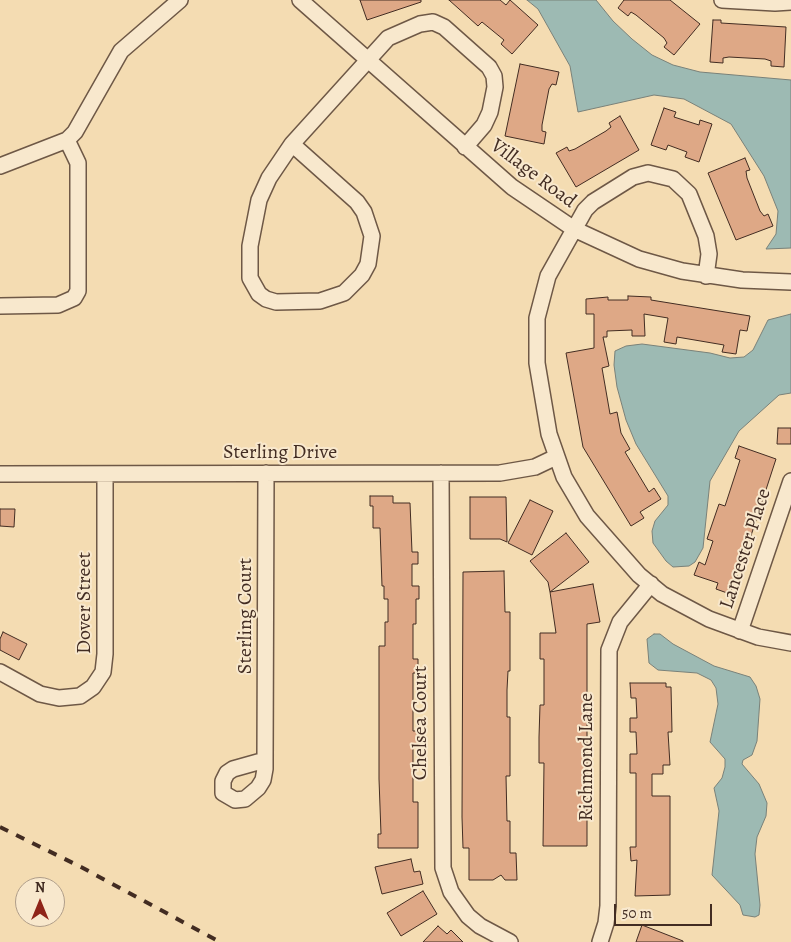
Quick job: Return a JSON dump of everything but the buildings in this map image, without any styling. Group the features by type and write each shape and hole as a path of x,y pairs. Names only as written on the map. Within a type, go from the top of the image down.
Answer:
{"street":[{"path":"0,166 67,140 75,132 121,50 180,0"},
{"name":"Village Road","path":"300,0 512,188 574,229 640,258 706,276 791,282"},
{"path":"722,0 791,2"},
{"path":"292,144 357,202 364,212 372,236 372,249 362,275 344,293 320,301 276,302 266,299 259,294 250,278 250,246 259,200 269,178 292,144 388,38 402,30 432,22 444,27 489,67 494,76 495,87 490,112 484,125 465,146"},
{"path":"0,306 58,305 74,298 78,291 78,163 67,140"},
{"path":"706,276 709,254 707,245 693,202 683,187 662,175 648,173 632,177 593,202 574,229 548,276 537,318 535,340 539,383 549,434 564,477 586,516 620,556 651,584 685,607 740,631 791,643"},
{"name":"Sterling Drive","path":"0,474 441,473 519,471 535,467 556,457"},
{"name":"Sterling Court","path":"266,473 266,760"},
{"name":"Chelsea Court","path":"441,473 442,861 445,878 457,904 480,926 510,942"},
{"name":"Dover Street","path":"0,672 40,694 59,698 80,696 93,687 103,672 106,654 105,474"},
{"name":"Lancester Place","path":"740,631 791,481"},
{"name":"Richmond Lane","path":"600,942 606,923 608,906 609,650 620,622 651,584"}],"water":[{"path":"527,0 596,0 613,21 632,39 652,55 673,65 700,72 791,80 791,248 766,249 776,234 778,211 764,176 731,124 684,99 654,95 578,112 570,66 538,9"},
{"path":"791,314 791,393 779,395 739,431 710,481 703,548 695,562 689,566 673,567 666,561 653,543 652,531 655,521 668,505 668,496 636,444 626,420 617,387 614,365 615,351 626,346 642,344 710,353 730,358 744,357 753,350 768,320"},
{"path":"654,634 660,634 673,644 714,666 750,677 756,686 760,699 757,741 752,755 743,760 742,764 759,784 767,803 766,816 757,837 755,854 760,905 759,915 755,917 743,915 740,905 712,875 719,811 714,788 722,778 725,767 725,759 710,742 718,704 716,688 711,680 697,673 658,670 649,663 647,639"}],"railway":[{"path":"0,827 81,867 220,942"}]}
